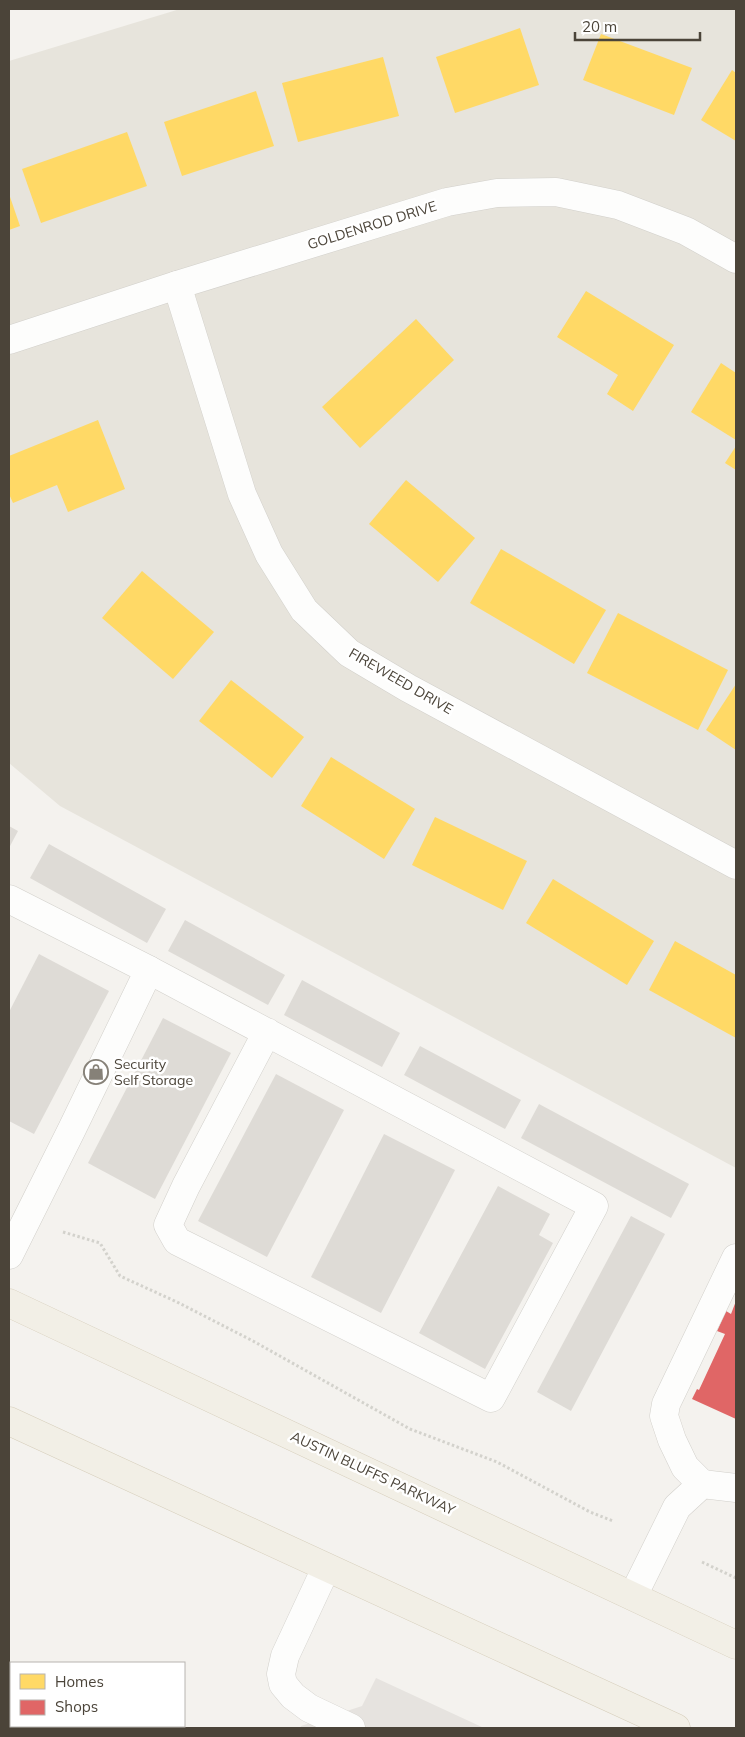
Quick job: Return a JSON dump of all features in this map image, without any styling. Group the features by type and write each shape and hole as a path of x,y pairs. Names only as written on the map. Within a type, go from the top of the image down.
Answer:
{"main road":[{"name":"AUSTIN BLUFFS PARKWAY","path":"9,1303 736,1645"},
{"path":"9,1421 676,1728"}],"street":[{"name":"GOLDENROD DRIVE","path":"9,340 177,285 447,202 497,193 556,192 618,205 686,231 736,259"},
{"name":"FIREWEED DRIVE","path":"177,285 242,494 269,554 304,610 349,653 408,688 736,865"},
{"path":"9,899 149,970 267,1032 594,1206 491,1398 177,1241 168,1225 186,1186 267,1032"},
{"path":"9,1255 149,970"},
{"path":"736,1258 666,1404 664,1416 672,1440 685,1467 702,1484 736,1488"},
{"path":"633,1596 677,1508 702,1484"},
{"path":"326,1568 285,1656 281,1674 283,1684 293,1696 309,1708 352,1728"}],"path":[{"path":"63,1232 100,1244 120,1276 177,1302 253,1341 410,1429 497,1462 590,1512 613,1521"},
{"path":"702,1562 736,1578"}],"shaded area":[{"path":"180,9 736,9 736,1168 60,806 9,763 9,61"},
{"path":"376,1678 484,1728 300,1728 301,1726 362,1706"}],"building: Homes":[{"path":"520,28 539,85 455,113 436,57"},
{"path":"601,34 692,68 674,115 583,80"},
{"path":"383,57 399,116 298,142 282,83"},
{"path":"732,70 736,73 736,141 701,120"},
{"path":"256,91 274,146 182,176 164,122"},
{"path":"127,132 147,186 41,223 22,169"},
{"path":"9,194 20,226 9,230"},
{"path":"586,291 674,345 633,411 607,394 618,375 557,337"},
{"path":"416,319 454,360 360,448 322,407"},
{"path":"721,363 736,373 736,440 691,412"},
{"path":"98,420 125,489 68,512 57,485 13,503 9,494 9,456"},
{"path":"736,446 736,470 725,463"},
{"path":"406,480 475,538 438,582 369,524"},
{"path":"501,549 606,610 574,664 470,603"},
{"path":"142,571 214,632 173,679 102,618"},
{"path":"618,613 728,670 698,730 587,673"},
{"path":"231,680 304,737 272,778 199,721"},
{"path":"736,684 736,750 706,730"},
{"path":"331,757 415,809 384,859 301,806"},
{"path":"435,817 527,861 503,910 412,865"},
{"path":"553,879 654,941 627,985 526,923"},
{"path":"675,941 736,975 736,1038 649,990"}],"building: Shops":[{"path":"736,1301 736,1419 692,1399 697,1389 699,1390 725,1334 717,1331 726,1311 731,1314"}],"building: Other":[{"path":"9,826 18,831 9,848"},
{"path":"49,844 166,909 147,943 30,878"},
{"path":"185,920 285,975 268,1005 168,951"},
{"path":"39,954 109,991 34,1134 9,1121 9,1012"},
{"path":"302,980 400,1033 382,1067 284,1015"},
{"path":"163,1018 231,1053 155,1199 88,1163"},
{"path":"420,1046 521,1100 505,1129 404,1075"},
{"path":"276,1074 344,1110 267,1257 198,1221"},
{"path":"539,1104 689,1184 671,1218 521,1138"},
{"path":"384,1134 455,1170 381,1313 311,1277"},
{"path":"498,1186 550,1214 539,1235 553,1243 485,1369 419,1333"},
{"path":"631,1216 665,1234 571,1411 537,1392"}],"place":[{"name":"Security Self Storage","path":"96,1072"}]}
